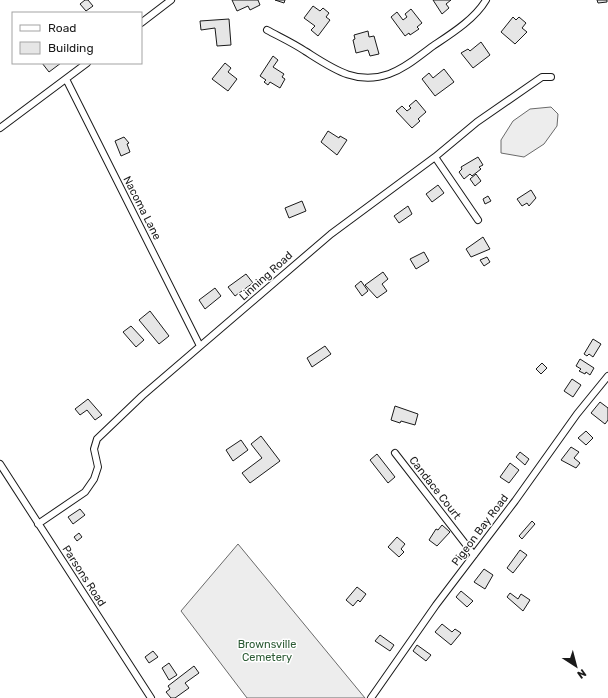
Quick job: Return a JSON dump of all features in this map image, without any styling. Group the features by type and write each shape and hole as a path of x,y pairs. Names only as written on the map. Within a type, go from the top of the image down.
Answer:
{"street":[{"path":"142,22 171,0"},
{"path":"268,30 305,50 322,63 346,75 376,77 389,74 408,64 474,15 486,0"},
{"path":"0,128 87,64"},
{"name":"Linning Road","path":"38,524 81,495 90,486 98,467 94,454 94,444 106,429 200,346 330,234 435,157 477,122 542,77 551,77"},
{"name":"Nacoma Lane","path":"66,79 200,346"},
{"path":"435,157 478,220"},
{"name":"Pigeon Bay Road","path":"371,698 436,605 515,501 577,414 608,376"},
{"name":"Candace Court","path":"395,453 474,555"},
{"name":"Parsons Road","path":"0,464 151,698"}],"shaded area":[{"path":"551,107 558,114 557,126 544,144 524,157 501,153 501,140 513,121 530,109"},
{"name":"Brownsville Cemetery","path":"238,544 365,698 247,698 181,611"}],"building":[{"path":"85,0 88,0 93,6 86,11 80,4"},
{"path":"232,0 258,0 260,5 250,10 248,6 237,11"},
{"path":"275,0 285,0 284,3"},
{"path":"433,0 451,0 446,4 449,8 442,14"},
{"path":"597,0 607,0 607,2 598,3"},
{"path":"313,6 320,11 323,8 329,13 326,17 330,20 318,36 311,30 315,26 304,18"},
{"path":"411,9 422,23 417,27 419,29 410,35 409,33 405,36 391,17 397,12 403,20 407,17 405,14"},
{"path":"513,17 516,20 519,17 526,23 522,28 527,32 515,44 501,32"},
{"path":"229,19 231,45 217,46 215,28 201,30 200,21"},
{"path":"368,31 369,37 374,36 379,54 370,56 368,50 356,53 353,40 355,39 354,35"},
{"path":"481,42 490,55 473,68 461,53 468,49 470,51"},
{"path":"273,56 278,60 273,67 284,74 282,77 285,79 280,88 270,82 268,85 264,82 266,80 260,76"},
{"path":"225,63 231,68 228,72 237,79 228,91 212,79"},
{"path":"43,64 60,64 49,72"},
{"path":"444,69 454,82 435,96 422,79 429,73 433,78"},
{"path":"416,100 426,112 418,119 420,121 412,128 396,111 402,106 407,111 411,108 409,106"},
{"path":"328,131 339,138 340,136 347,140 337,155 321,142"},
{"path":"124,137 129,143 127,144 130,152 121,156 115,141"},
{"path":"478,157 483,165 479,167 481,169 472,176 470,174 464,179 459,172 462,169 461,167"},
{"path":"476,174 481,181 475,186 470,179"},
{"path":"438,185 444,193 432,202 426,194"},
{"path":"531,190 536,198 529,206 527,203 522,206 517,199"},
{"path":"488,196 491,201 485,204 483,199"},
{"path":"302,201 306,211 289,218 285,208"},
{"path":"408,206 412,214 399,223 394,216"},
{"path":"483,237 490,249 471,257 466,249"},
{"path":"424,252 429,261 416,269 410,259"},
{"path":"487,257 490,262 484,266 480,260"},
{"path":"383,272 388,279 382,284 387,291 377,298 365,285"},
{"path":"246,274 253,283 235,296 228,287"},
{"path":"361,281 368,291 362,296 355,286"},
{"path":"215,288 221,296 205,309 199,300"},
{"path":"150,311 169,336 159,344 139,320"},
{"path":"131,326 144,340 136,347 123,332"},
{"path":"593,339 601,344 593,357 589,354 587,356 584,354"},
{"path":"325,346 331,354 312,367 307,358"},
{"path":"580,359 594,368 590,375 586,372 585,374 579,371 581,369 576,366"},
{"path":"542,363 547,368 541,374 536,369"},
{"path":"572,379 581,385 573,397 564,391"},
{"path":"88,399 102,415 95,420 87,410 80,415 75,409"},
{"path":"600,402 608,408 608,420 605,424 591,413"},
{"path":"395,406 418,414 415,425 391,420"},
{"path":"586,431 593,438 586,445 578,438"},
{"path":"261,436 280,461 250,483 242,473 262,458 251,444"},
{"path":"241,440 248,450 233,461 226,450"},
{"path":"571,447 579,452 574,458 580,463 576,468 561,460"},
{"path":"520,452 529,459 525,465 516,457"},
{"path":"377,454 395,477 388,483 370,460"},
{"path":"510,463 519,470 509,483 500,477"},
{"path":"80,509 85,515 73,524 68,517"},
{"path":"532,521 535,524 522,539 519,536"},
{"path":"442,525 450,532 437,546 429,540 436,529 438,530"},
{"path":"79,533 82,537 77,541 74,537"},
{"path":"397,537 405,544 401,549 404,552 399,557 388,547"},
{"path":"520,550 527,555 513,573 507,568"},
{"path":"484,569 493,575 485,589 474,582"},
{"path":"357,587 366,594 360,602 358,600 353,606 346,600"},
{"path":"461,591 473,601 467,607 456,597"},
{"path":"510,593 518,599 521,594 530,600 523,611 507,597"},
{"path":"442,624 452,632 455,629 461,633 451,645 435,632"},
{"path":"380,635 394,645 390,651 375,641"},
{"path":"417,645 431,655 426,661 413,651"},
{"path":"153,651 158,657 149,663 145,657"},
{"path":"169,663 177,675 169,680 162,668"},
{"path":"194,666 199,673 185,683 189,688 175,698 171,698 166,692 170,689 168,686"}]}
